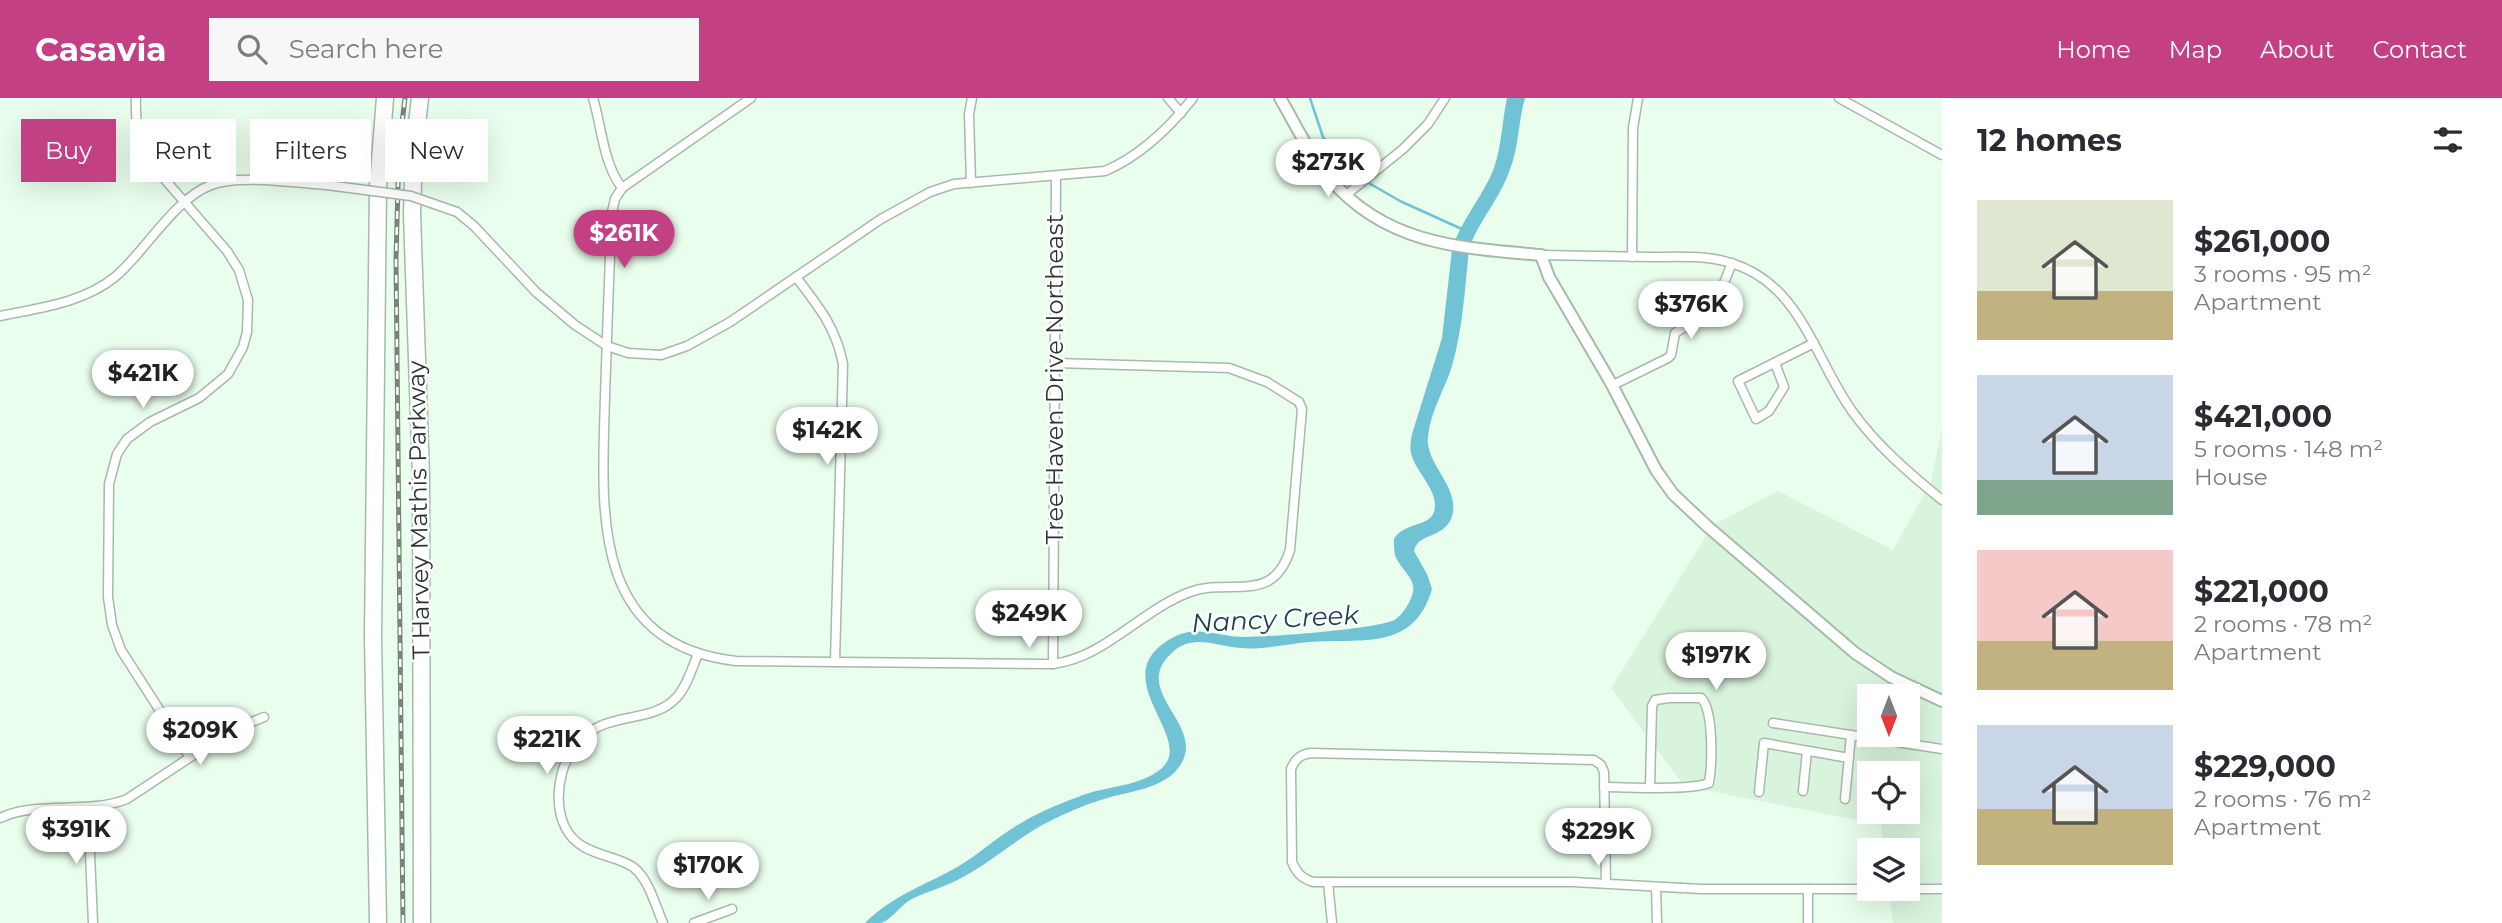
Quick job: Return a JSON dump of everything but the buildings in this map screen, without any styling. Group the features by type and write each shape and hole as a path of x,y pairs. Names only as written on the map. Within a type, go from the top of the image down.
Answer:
{"highway":[{"name":"T Harvey Mathis Parkway","path":"378,923 373,624 378,186 385,98"},
{"name":"T Harvey Mathis Parkway","path":"420,98 414,149 412,214 421,476 422,923"}],"street":[{"path":"136,98 136,127 140,143 155,170 227,251 239,270 248,300 247,332 236,361 218,384 199,398 141,428 127,439 117,454 109,484 108,597 112,625 121,650 189,757"},
{"path":"593,98 608,163 622,188"},
{"path":"751,98 622,188 615,199 612,212 604,514 615,570 631,602 662,634 698,654 736,661 1053,664 1084,656 1156,609 1187,593 1209,587 1254,587 1278,574 1290,550 1303,409 1299,402 1267,382 1229,368 1055,362"},
{"path":"971,183 969,114 972,98"},
{"path":"1168,98 1181,113"},
{"path":"1,314 74,299 102,286 125,268 184,203 202,189 225,182 327,184 411,196 457,212 553,307 607,346 645,355 677,351 730,322 881,219 930,192 954,184 1094,173 1116,166 1154,138 1193,98"},
{"path":"1351,192 1403,149 1428,124 1445,98"},
{"path":"1632,257 1633,128 1638,98"},
{"path":"1839,98 1942,155"},
{"path":"1281,99 1318,161 1381,222 1401,232 1427,240 1541,255 1698,257 1732,263 1759,275 1785,297 1797,313 1838,390 1868,431 1942,500"},
{"name":"Tree Haven Drive Northeast","path":"1053,664 1056,177"},
{"path":"1541,255 1549,277 1613,385 1656,470 1673,494 1863,659 1891,677 1942,701"},
{"path":"1613,385 1671,355 1675,333 1713,310 1732,263"},
{"path":"796,277 832,327 844,364 835,662"},
{"path":"1775,363 1784,387 1769,411 1756,419 1738,382 1775,363 1814,343"},
{"path":"663,923 639,874 617,859 586,849 570,835 561,818 559,792 566,763 578,742 595,728 610,721 652,712 670,704 685,685 698,654"},
{"path":"1604,787 1650,787 1697,786 1709,783 1710,721 1707,706 1701,698 1660,698 1651,706 1650,787"},
{"path":"0,818 32,809 88,807 127,799 230,731 264,717"},
{"path":"1773,723 1942,750"},
{"path":"1845,799 1851,735"},
{"path":"1759,792 1764,743 1849,758"},
{"path":"1803,791 1807,751"},
{"path":"1606,883 1604,787 1601,765 1590,759 1304,754 1291,769 1292,862 1296,872 1313,882 1606,883 1701,889 1857,889"},
{"path":"88,807 93,923"},
{"path":"1328,882 1332,923"},
{"path":"1656,887 1657,923"},
{"path":"1808,889 1808,923"},
{"path":"1920,889 1942,889"},
{"path":"694,923 732,909"}],"shaded area":[{"path":"1942,427 1942,923 1893,923 1890,901 1920,901 1920,838 1883,838 1881,825 1876,824 1920,824 1920,761 1857,761 1857,820 1684,786 1611,688 1713,525 1778,491 1893,550 1931,482"}],"water":[{"path":"1507,98 1525,98 1515,154 1505,182 1469,249 1456,352 1429,428 1428,447 1450,492 1453,512 1445,527 1421,540 1414,551 1432,589 1424,609 1413,623 1383,638 1258,648 1199,642 1183,645 1162,665 1159,679 1162,693 1184,735 1186,749 1181,764 1174,773 1156,784 1095,802 1058,817 963,877 910,900 885,921 865,923 887,905 959,866 1031,818 1088,793 1144,779 1162,768 1169,755 1168,740 1147,688 1146,670 1153,654 1172,638 1190,632 1244,637 1348,629 1386,623 1396,619 1404,610 1411,599 1413,587 1395,555 1394,539 1404,530 1431,517 1435,505 1431,490 1412,456 1412,434 1442,338 1452,250 1460,229 1494,168"}],"waterway":[{"path":"1310,98 1323,137 1361,179"},
{"path":"1367,182 1400,201 1464,230"}],"railway":[{"path":"403,923 396,259 399,148 405,98"}],"water label":[{"name":"Nancy Creek","path":"1275,619"}]}
